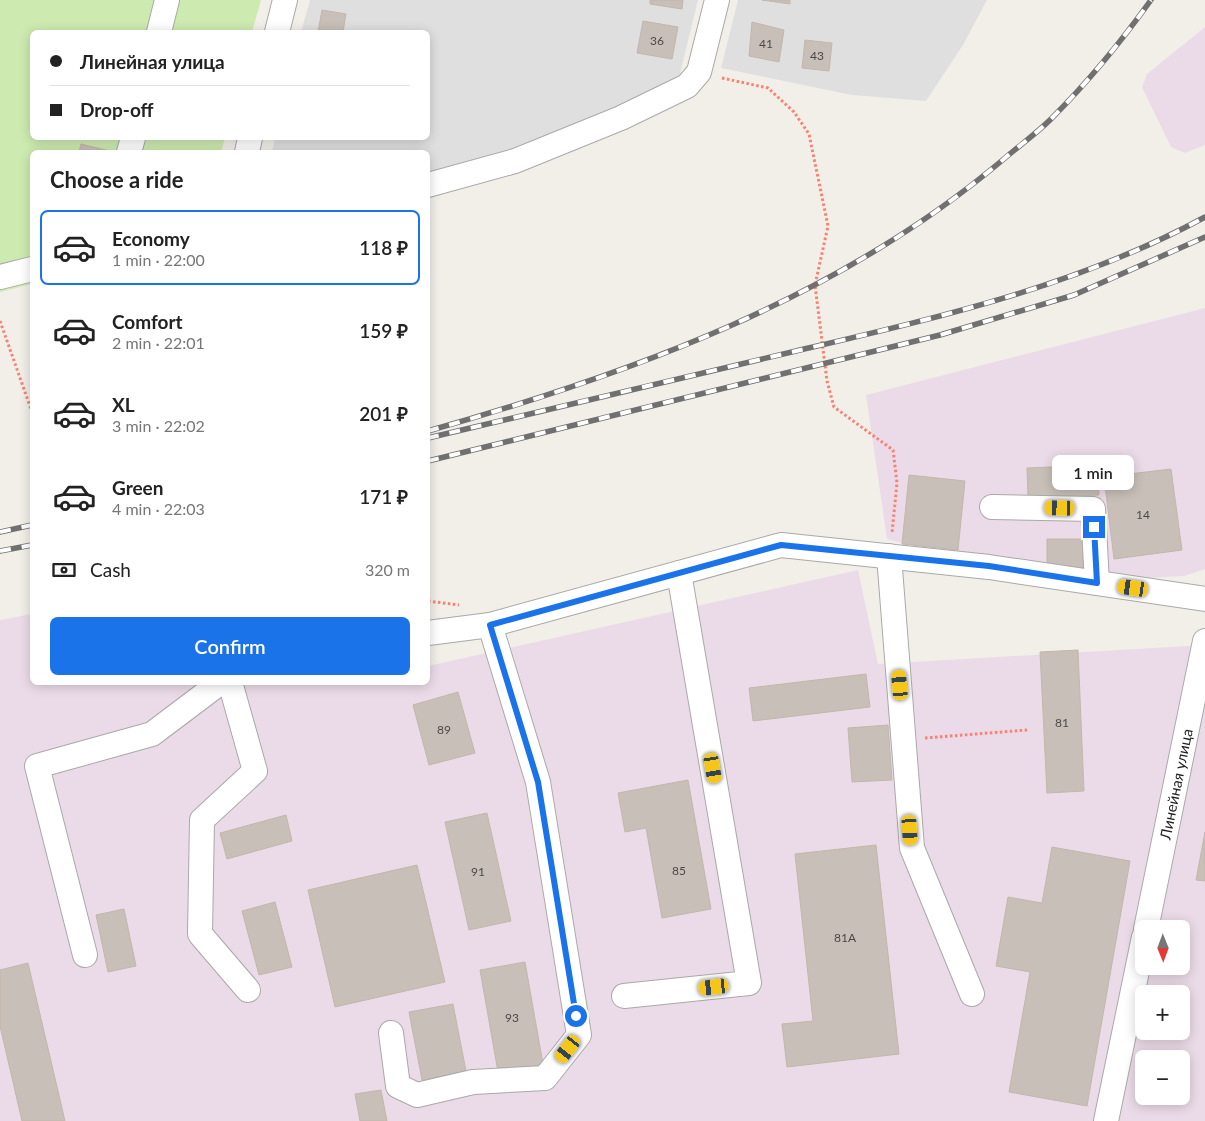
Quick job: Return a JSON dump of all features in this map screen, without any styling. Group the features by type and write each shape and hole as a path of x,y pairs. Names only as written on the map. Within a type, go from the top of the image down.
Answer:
{"street":[{"path":"160,30 167,0"},
{"path":"278,30 285,0"},
{"path":"430,184 516,161 621,118 687,86 699,72 717,0"},
{"path":"0,277 30,270"},
{"path":"992,507 1093,509 1097,583"},
{"path":"430,633 490,625 781,545 989,566 1205,599"},
{"path":"889,556 905,740 912,848 972,994"},
{"path":"624,996 749,983 679,573"},
{"path":"391,1033 398,1086 417,1095 473,1082 545,1078 579,1035 538,782 490,625"},
{"name":"Линейная улица","path":"1148,920 1205,641"},
{"path":"85,955 37,766 152,734 218,685"},
{"path":"231,685 255,771 202,820 200,934 248,990"},
{"path":"1106,1121 1136,975"}],"path":[{"path":"699,72 768,88 794,112 809,134 828,226 815,285 827,382 834,407 892,450 897,483 889,556"},
{"path":"0,321 30,406"},
{"path":"905,740 1027,730"}],"shaded area":[{"path":"310,0 698,0 676,90 539,147 430,175 430,150 272,150 275,140 430,140 430,30 302,30"},
{"path":"738,0 987,0 963,45 926,101 852,95 721,68"},
{"path":"1205,27 1205,145 1185,153 1171,147 1142,87 1147,74"},
{"path":"1205,308 1205,569 1184,576 1056,583 887,539 866,395"},
{"path":"858,570 878,664 1205,645 1205,1121 0,1121 0,620 30,614 30,685 430,685 430,666"}],"green space":[{"path":"0,0 261,0 253,30 30,30 30,140 224,140 222,150 30,150 30,284 0,292"}],"building":[{"path":"650,0 683,0 682,9 650,4"},
{"path":"762,0 790,0 790,4"},
{"path":"322,10 346,14 343,30 318,30"},
{"path":"643,21 678,27 672,59 637,53"},
{"path":"752,22 784,30 779,62 749,56"},
{"path":"805,40 832,43 829,71 802,68"},
{"path":"81,144 106,150 80,150"},
{"path":"1098,465 1099,495 1028,498 1027,468"},
{"path":"1171,469 1182,550 1114,559 1104,477"},
{"path":"909,475 965,481 958,550 902,544"},
{"path":"1047,539 1084,539 1084,568 1047,568"},
{"path":"1078,650 1084,791 1047,793 1040,652"},
{"path":"866,674 870,707 753,721 749,688"},
{"path":"458,692 475,753 429,765 413,705"},
{"path":"888,725 892,780 852,782 848,728"},
{"path":"688,780 711,909 662,918 646,828 625,832 618,793"},
{"path":"487,813 511,921 469,930 445,822"},
{"path":"286,815 292,841 227,859 220,833"},
{"path":"1205,832 1205,881 1196,880"},
{"path":"876,845 899,1054 787,1067 782,1024 813,1021 795,854"},
{"path":"1052,847 1130,861 1087,1106 1009,1092 1030,972 996,966 1008,897 1042,903"},
{"path":"417,865 445,982 335,1007 308,890"},
{"path":"275,902 292,967 259,975 242,911"},
{"path":"124,909 136,966 108,972 96,915"},
{"path":"525,962 543,1064 498,1072 480,970"},
{"path":"28,963 65,1121 22,1121 0,1026 0,970"},
{"path":"453,1004 466,1071 422,1080 409,1012"},
{"path":"381,1090 387,1121 360,1121 355,1094"}],"railway":[{"path":"430,430 581,384 657,356 732,325 804,291 874,252 941,208 1046,124 1103,62 1151,0"},
{"path":"430,438 849,339 1005,298 1107,262 1157,241 1205,217"},
{"path":"430,461 940,335 1074,295 1205,237"},
{"path":"0,532 30,525"},
{"path":"0,551 30,545"}],"route":[{"path":"576,1016 538,782 490,625 781,545 989,566 1097,583 1094,527"}]}
